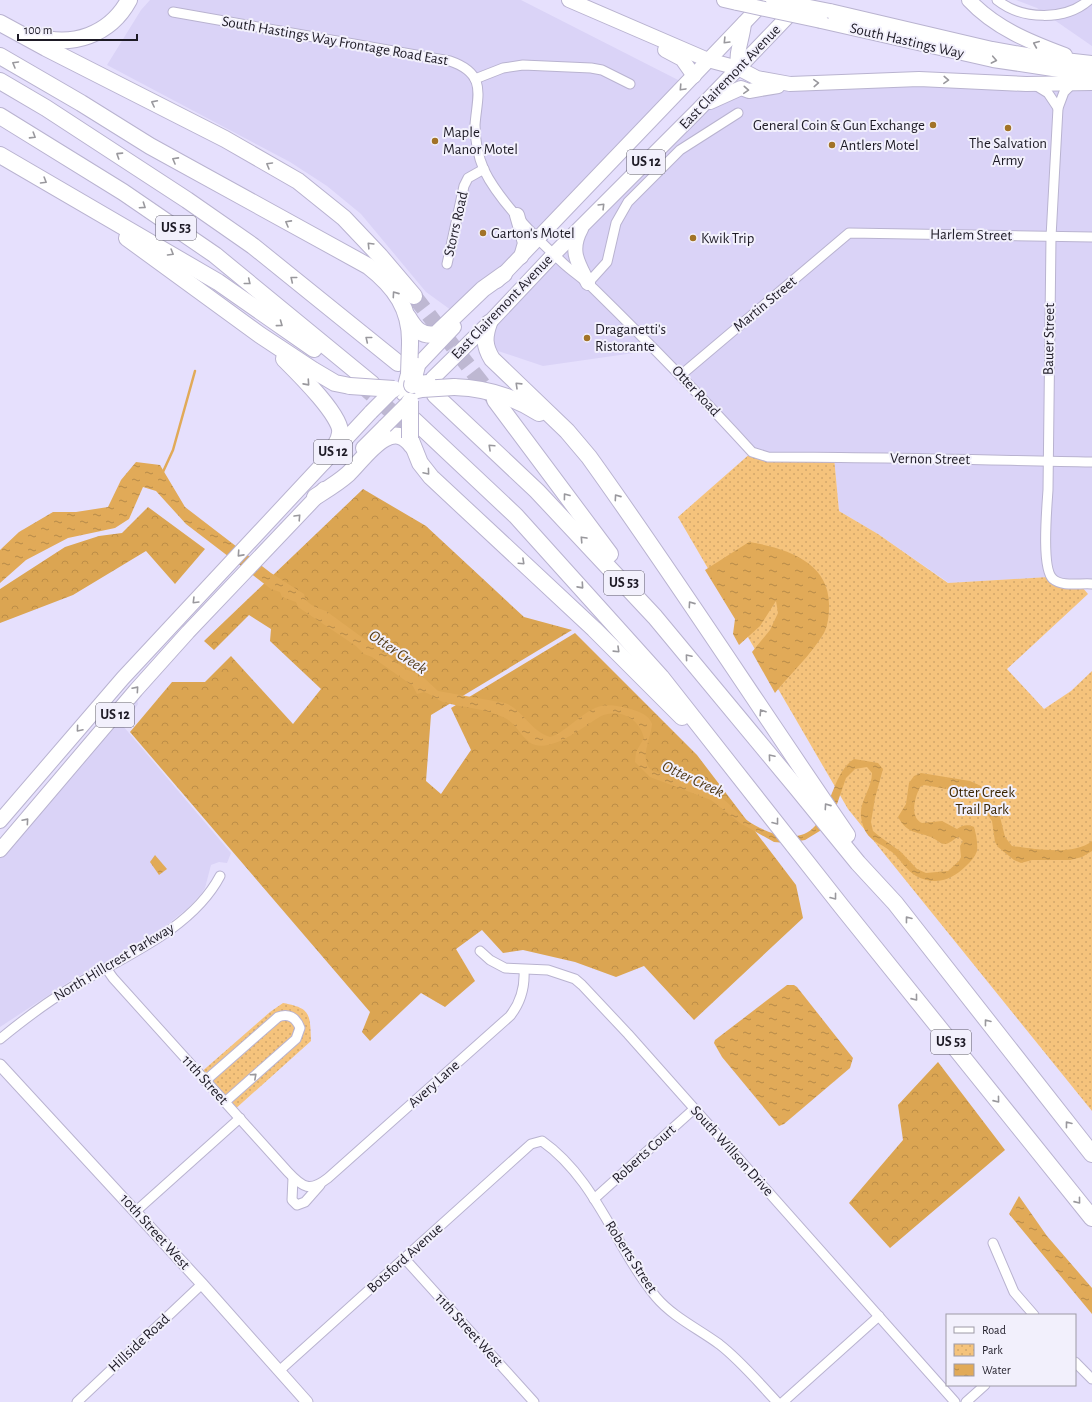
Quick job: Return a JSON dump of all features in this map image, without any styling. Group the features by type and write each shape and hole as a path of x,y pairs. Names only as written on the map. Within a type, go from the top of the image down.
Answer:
{"highway":[{"path":"1,24 52,40 72,40 89,36 104,28 117,16 129,0"},
{"path":"1,24 224,139 298,181 344,218 380,256 414,296"},
{"path":"0,56 81,103 150,146"},
{"path":"0,70 150,146 368,266 391,288 408,317 417,330 421,333 436,334 483,289 504,274"},
{"name":"US 53","path":"0,81 46,108 187,200 253,246 411,385 537,491 655,617 802,783 862,862 1092,1154"},
{"name":"US 53","path":"0,116 123,192 215,255 361,385"},
{"path":"0,155 64,193 98,210 231,290 361,385"},
{"path":"64,193 260,335 327,379 342,385 411,385 454,387 487,390 508,396 530,407 562,433 602,475"},
{"path":"408,317 413,435 420,463 431,477 637,670 752,792"},
{"path":"489,323 485,334 485,346 492,359 567,431 602,475 710,631 764,715 802,783"},
{"path":"260,335 307,383 339,423 341,430 339,439 323,462"},
{"path":"494,400 655,617"},
{"path":"315,497 345,476 384,439 392,435 413,435"},
{"name":"US 53","path":"413,435 478,478 554,556 661,677 810,866 1092,1218"}],"main road":[{"path":"569,0 708,60 738,68 757,78 790,84"},
{"name":"East Clairemont Avenue","path":"385,426 411,385 504,274 766,0"},
{"name":"South Hastings Way","path":"773,0 826,16 993,60 1090,67"},
{"name":"East Clairemont Avenue","path":"371,412 411,385 442,368 489,323 554,254 698,110 804,0"},
{"path":"969,0 986,16 1002,27 1038,45 1090,67"},
{"name":"South Hastings Way","path":"731,1 826,16"},
{"path":"609,18 643,39 682,59 694,76"},
{"path":"738,68 737,58 743,36 744,23"},
{"path":"698,110 724,95 741,88 749,90 790,84 919,79 1032,84 1092,83"},
{"path":"517,215 525,242 520,257"},
{"path":"584,224 577,237 575,248 578,263 588,283"},
{"name":"US 12","path":"0,820 123,678 222,574 323,462 371,412"},
{"name":"US 12","path":"0,850 136,690 188,632 234,585 315,497 385,426"},
{"path":"0,831 16,812 36,780"},
{"path":"0,815 20,798"}],"street":[{"path":"998,0 1003,4 1021,12 1059,14 1075,9 1089,0"},
{"name":"South Hastings Way Frontage Road East","path":"173,12 450,61 465,69 475,80"},
{"path":"475,80 503,68 523,65 602,70 630,84"},
{"name":"Storrs Road","path":"475,80 480,94 475,127 476,139 484,168 496,189 517,215 539,238"},
{"path":"1032,84 1048,92 1058,108"},
{"name":"Bauer Street","path":"1072,84 1064,92 1058,108 1051,237 1048,461 1045,528 1047,571 1052,578 1060,583 1092,584"},
{"path":"588,283 607,262 616,223 628,202 680,150 738,113"},
{"name":"Storrs Road","path":"447,264 464,186 468,178 484,168"},
{"name":"Harlem Street","path":"850,233 1092,237"},
{"name":"Martin Street","path":"681,375 850,233"},
{"name":"Otter Road","path":"539,238 554,254 588,283 681,375 752,452 768,457"},
{"name":"Vernon Street","path":"768,457 951,458 999,462 1092,462"},
{"name":"North Hillcrest Parkway","path":"0,1039 38,1009 67,990 153,941 183,919 211,893 220,876"},
{"name":"South Willson Drive","path":"480,950 498,965 514,970 548,970 575,979 582,985 955,1402"},
{"name":"11th Street","path":"106,968 113,978 293,1178 298,1183 307,1187"},
{"name":"Avery Lane","path":"293,1178 292,1200 297,1205 305,1202 321,1184 510,1016 516,1009 522,995 524,970"},
{"path":"205,1081 278,1018 288,1015 294,1018 300,1028 296,1039 224,1102"},
{"name":"10th Street West","path":"0,1065 202,1284 307,1402"},
{"name":"Roberts Court","path":"594,1199 694,1109"},
{"path":"135,1212 240,1118"},
{"name":"Roberts Street","path":"531,1144 542,1141 557,1152 594,1199 630,1260 657,1298 690,1327 718,1343 738,1360 776,1402"},
{"name":"Botsford Avenue","path":"279,1371 531,1144"},
{"name":"Avery Lane","path":"307,1187 321,1184"},
{"path":"993,1243 1014,1292 1033,1314"},
{"name":"11th Street West","path":"405,1259 534,1402"},
{"name":"Hillside Road","path":"76,1402 202,1284"},
{"path":"783,1402 879,1316"},
{"path":"1076,1363 1092,1379"},
{"path":"966,1402 983,1386"}],"shaded area":[{"path":"150,0 521,0 686,84 462,318 426,292 361,214 327,186 290,162 107,65 141,10"},
{"path":"1016,0 1092,0 1092,46 1037,8"},
{"path":"1092,83 1092,580 1048,577 949,583 878,534 839,511 834,457 752,452 655,350 543,366 489,348 490,329 711,102 790,84"},
{"path":"137,699 138,704 123,726 231,853 227,863 219,862 211,865 205,888 201,894 188,908 158,932 139,944 73,979 0,1027 0,858 56,795 131,703"}],"green space":[{"name":"Otter Creek Trail Park","path":"752,452 834,457 839,511 878,534 948,583 1048,577 1082,587 1088,594 1007,669 1044,709 1071,691 1092,671 1092,1111 848,809 678,517"},
{"path":"363,489 426,526 524,617 572,630 431,715 426,781 441,794 471,750 451,708 575,633 697,755 796,885 803,918 694,1020 644,966 616,977 575,962 523,950 503,953 482,930 456,949 475,981 445,1007 421,993 370,1041 362,1032 370,1012 130,732 172,682 205,682 231,656 293,724 321,689 270,641 271,629 249,615 214,650 204,641"},
{"path":"148,507 205,549 175,584 146,551 73,595 0,623 0,589 65,547 99,536 122,533"},
{"path":"283,1003 299,1007 307,1014 310,1024 311,1041 233,1111 199,1074 270,1012"},
{"path":"938,1062 1005,1150 890,1248 849,1203 903,1140 898,1105"}],"water":[{"path":"136,462 160,465 185,507 271,573 304,594 309,603 326,611 404,668 423,677 438,691 505,703 517,710 537,730 550,737 560,733 584,714 596,707 610,705 619,706 640,712 648,718 652,724 646,754 646,760 651,770 716,794 746,820 766,831 784,836 801,835 808,832 821,818 841,773 854,759 878,763 883,769 875,798 871,822 873,831 901,852 917,869 926,873 948,871 959,861 961,857 960,846 963,841 959,837 947,844 941,843 931,837 916,833 909,829 898,817 906,804 909,783 914,776 921,773 970,781 981,786 1000,817 1005,837 1012,846 1042,850 1065,850 1084,846 1092,841 1092,851 1082,857 1070,860 1032,860 1021,863 1014,860 998,847 995,842 992,821 975,798 965,792 924,785 920,787 914,806 914,812 918,820 922,823 942,821 957,829 965,825 974,827 977,839 977,851 973,859 955,875 936,881 923,879 912,874 892,852 872,839 865,831 861,811 872,773 867,767 855,769 846,778 835,810 823,829 805,840 786,843 774,842 740,823 711,800 650,777 635,762 636,752 644,738 638,725 628,716 615,713 601,716 556,743 537,745 529,742 512,723 498,715 443,702 424,692 417,694 413,686 372,657 364,654 356,646 298,607 296,602 282,597 280,592 271,589 186,524 156,491 143,487 129,519 115,528 68,538 26,560 0,583 0,550 19,532 53,512 76,512 108,507 121,480"},
{"path":"749,542 777,548 791,553 803,560 814,568 822,578 827,591 829,613 824,633 807,656 775,693 752,652 770,630 778,613 776,601 760,626 739,645 733,634 735,619 705,570"},
{"path":"155,855 167,869 159,875 150,862"},
{"path":"787,985 794,985 797,987 853,1058 850,1068 784,1124 779,1126 722,1057 714,1043 715,1040"},
{"path":"1019,1196 1047,1236 1092,1288 1092,1314 1009,1214"}],"waterway":[{"path":"162,474 173,450 195,371"}],"tunnel":[{"path":"414,296 494,399"},
{"path":"360,384 416,433"}],"place":[{"name":"General Coin & Gun Exchange","path":"933,125"},
{"name":"The Salvation Army","path":"1008,128"},
{"name":"Maple Manor Motel","path":"435,141"},
{"name":"Antlers Motel","path":"832,145"},
{"name":"Garton's Motel","path":"483,233"},
{"name":"Kwik Trip","path":"693,238"},
{"name":"Draganetti's Ristorante","path":"587,338"}],"water label":[{"name":"Otter Creek","path":"398,652"},
{"name":"Otter Creek","path":"693,779"}]}
